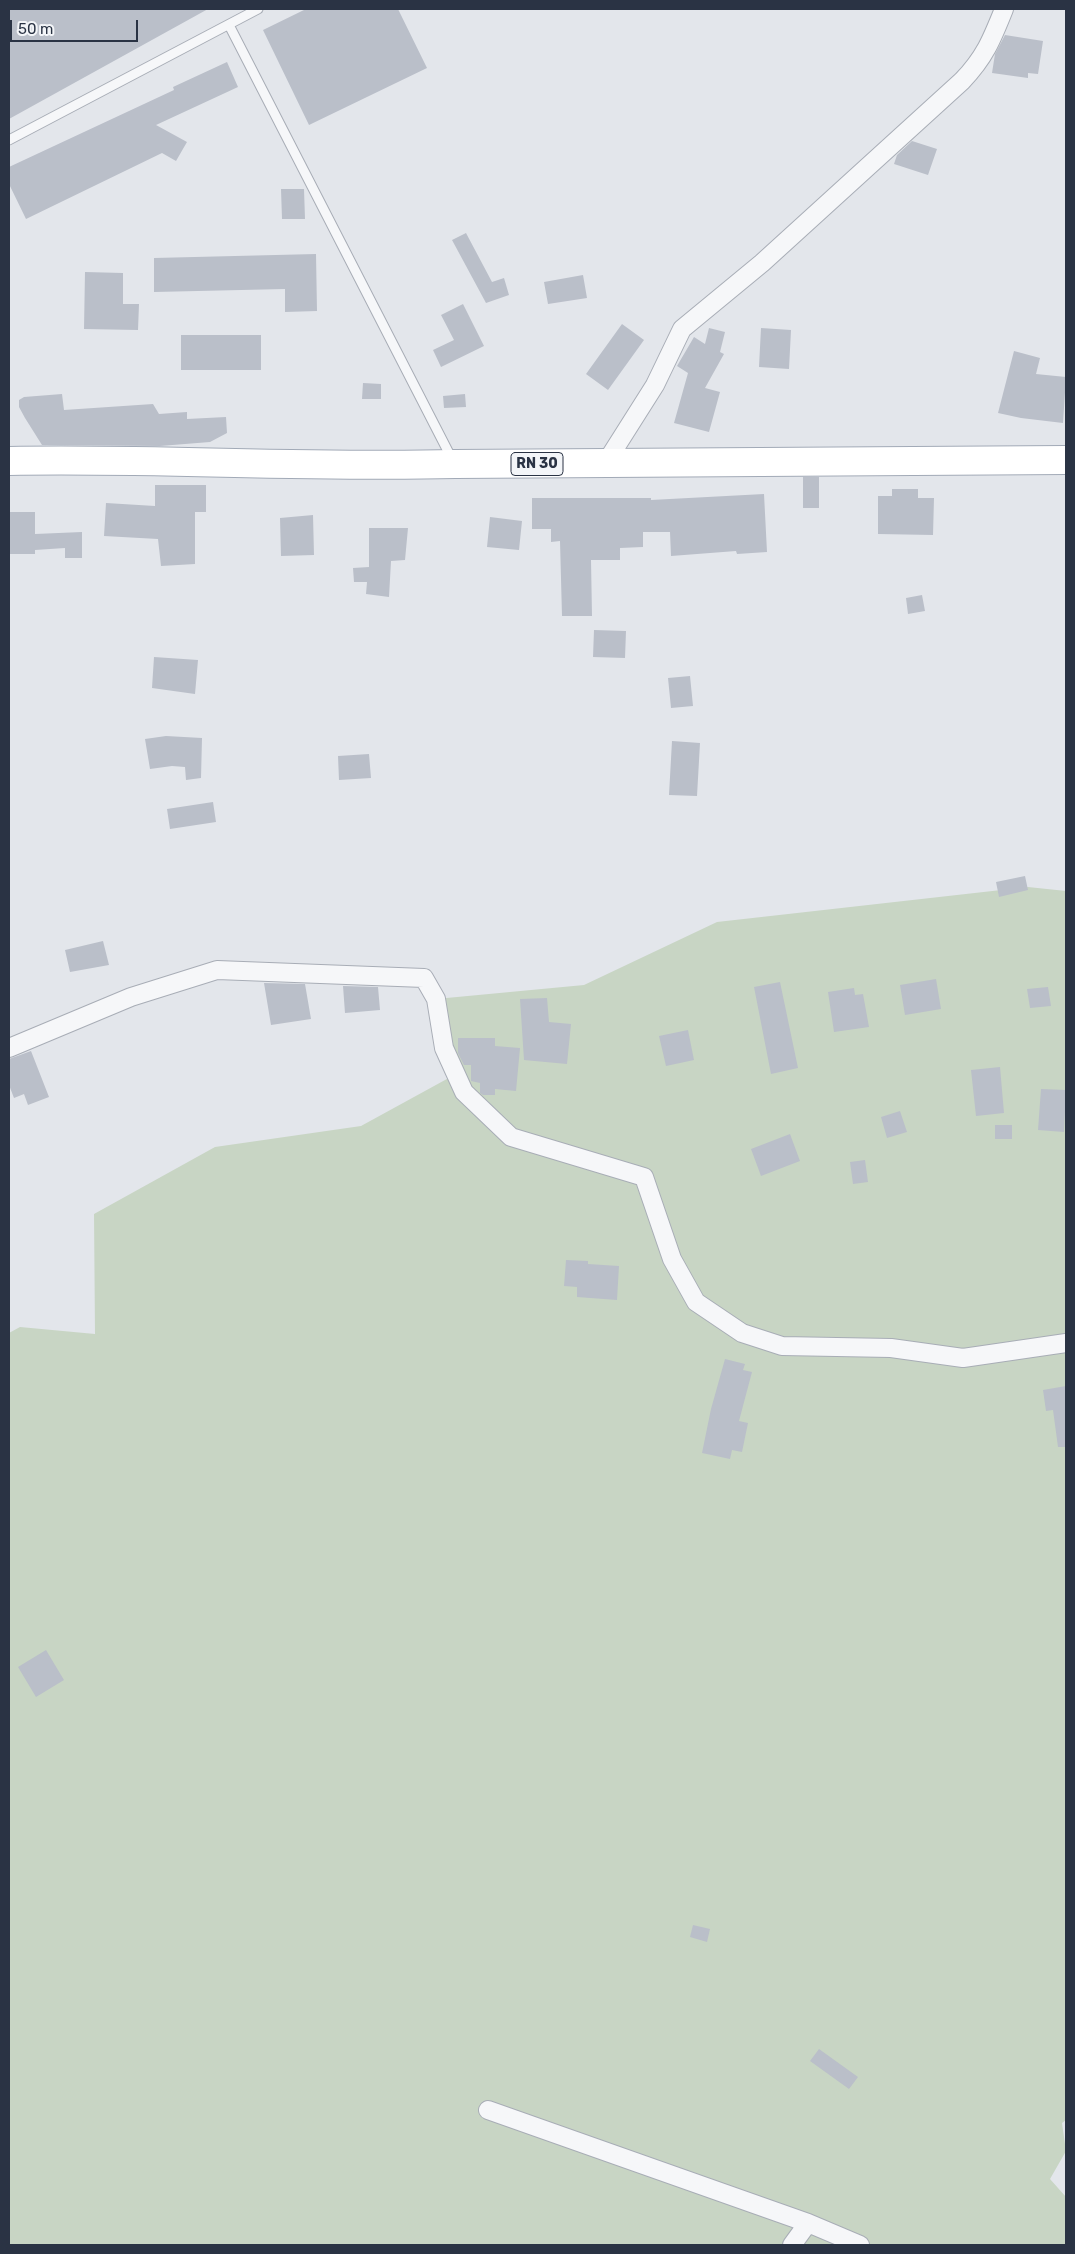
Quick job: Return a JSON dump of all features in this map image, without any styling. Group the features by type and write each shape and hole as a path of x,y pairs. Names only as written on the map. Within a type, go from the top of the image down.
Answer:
{"main road":[{"name":"RN 30","path":"9,460 78,459 382,466 1066,460"}],"street":[{"path":"605,464 654,385 682,329 762,263 962,81 979,63 988,48 1004,9"},
{"path":"9,1048 131,997 217,970 424,978 436,1000 444,1048 464,1092 511,1137 644,1177 672,1259 696,1302 742,1333 782,1346 891,1348 963,1358 1066,1343"},
{"path":"488,2110 808,2223 860,2245"},
{"path":"792,2245 808,2223"}],"lane":[{"path":"9,140 229,26 258,9"},
{"path":"229,26 454,464"}],"green space":[{"path":"1028,887 1066,891 1066,2120 1062,2123 1066,2151 1050,2179 1066,2197 1066,2245 9,2245 9,1333 20,1327 95,1334 94,1214 215,1147 361,1126 456,1074 436,999 584,985 717,922"}],"building":[{"path":"9,9 208,9 9,119"},
{"path":"306,9 398,9 427,68 309,125 263,30"},
{"path":"1005,35 1043,41 1038,74 1028,73 1028,78 992,73 995,54"},
{"path":"227,62 238,87 156,125 187,142 176,161 162,153 26,219 9,184 9,167 174,90 173,87"},
{"path":"912,141 937,149 928,175 894,164 897,155"},
{"path":"281,189 304,189 305,219 282,219"},
{"path":"466,233 492,282 504,278 509,295 486,303 452,240"},
{"path":"316,254 317,311 285,312 285,289 154,292 154,258"},
{"path":"85,272 123,273 123,304 139,304 138,330 84,329"},
{"path":"583,275 587,298 548,304 544,282"},
{"path":"463,304 484,346 441,367 433,350 454,340 441,315"},
{"path":"622,324 644,340 608,390 586,374"},
{"path":"709,328 725,332 720,352 724,354 705,388 720,392 709,432 674,423 688,373 677,366 694,337 705,344"},
{"path":"761,328 791,330 789,369 759,367"},
{"path":"181,335 261,335 261,370 181,370"},
{"path":"1014,351 1040,358 1036,374 1066,377 1063,423 998,413"},
{"path":"363,383 381,384 381,399 362,399"},
{"path":"62,394 64,410 153,404 159,414 187,412 187,419 226,417 227,433 210,442 160,446 42,445 19,407 19,400 24,397"},
{"path":"465,394 466,407 444,408 443,396"},
{"path":"803,477 819,477 819,508 803,508"},
{"path":"155,485 206,485 206,512 195,512 195,564 161,566 158,539 104,536 106,503 155,506"},
{"path":"892,489 918,489 918,498 934,498 933,535 878,534 878,496 892,496"},
{"path":"764,494 767,552 737,554 736,551 671,556 670,532 643,532 643,547 620,548 620,560 591,560 592,616 562,616 560,541 551,542 551,529 532,529 532,498 651,498 651,500"},
{"path":"9,512 35,512 35,534 82,532 82,558 65,558 65,548 35,550 35,554 9,554"},
{"path":"313,515 314,555 281,556 280,518"},
{"path":"490,517 522,521 519,550 487,547"},
{"path":"369,528 408,528 405,560 391,561 389,597 366,594 367,582 354,582 353,568 369,567"},
{"path":"922,595 925,611 908,614 906,598"},
{"path":"594,630 626,631 625,658 593,657"},
{"path":"154,657 198,660 195,694 152,688"},
{"path":"690,676 693,706 671,708 668,678"},
{"path":"166,736 202,738 201,778 186,780 185,767 172,766 150,769 145,739"},
{"path":"672,741 700,743 697,796 669,795"},
{"path":"369,754 371,778 339,780 338,756"},
{"path":"213,802 216,822 170,829 167,809"},
{"path":"1025,876 1028,890 999,897 996,882"},
{"path":"103,941 109,965 70,972 65,950"},
{"path":"936,979 941,1009 905,1015 900,985"},
{"path":"780,982 798,1068 771,1074 754,987"},
{"path":"264,983 305,984 311,1019 271,1025"},
{"path":"343,986 378,987 380,1010 345,1013"},
{"path":"1048,987 1051,1006 1030,1008 1027,989"},
{"path":"854,988 855,995 863,994 869,1027 834,1032 828,992"},
{"path":"547,998 549,1022 571,1024 567,1064 524,1060 520,999"},
{"path":"688,1030 694,1060 666,1066 659,1036"},
{"path":"458,1038 495,1038 495,1046 520,1048 516,1091 495,1089 495,1095 483,1095 480,1093 480,1083 471,1081 471,1065 464,1065 458,1053"},
{"path":"31,1051 49,1097 28,1105 24,1094 14,1098 9,1085 9,1059"},
{"path":"1000,1067 1004,1113 976,1116 971,1070"},
{"path":"1041,1089 1066,1090 1064,1132 1038,1130"},
{"path":"900,1111 907,1132 887,1138 881,1117"},
{"path":"995,1125 1012,1125 1012,1139 995,1139"},
{"path":"790,1134 800,1161 761,1176 751,1149"},
{"path":"865,1160 868,1182 853,1184 850,1162"},
{"path":"566,1260 619,1266 617,1300 577,1297 577,1287 564,1286"},
{"path":"725,1359 745,1364 743,1370 752,1372 739,1421 748,1423 742,1452 732,1450 730,1459 702,1453 711,1409"},
{"path":"1066,1386 1066,1447 1058,1447 1053,1410 1046,1411 1043,1390"},
{"path":"46,1650 64,1680 36,1697 18,1667"},
{"path":"693,1925 710,1929 707,1942 690,1937"},
{"path":"819,2049 858,2077 849,2089 810,2061"}]}
